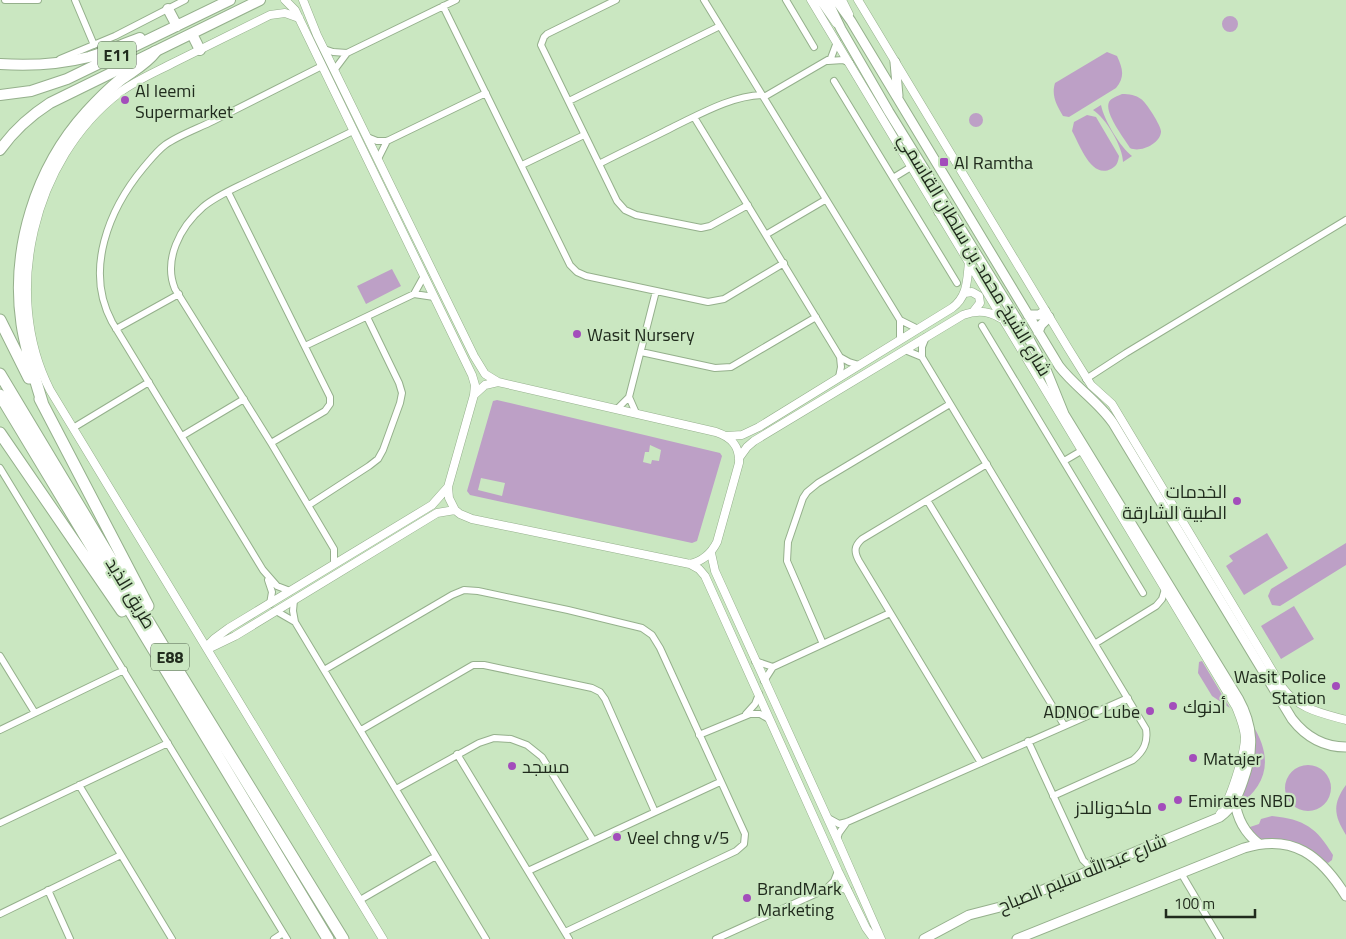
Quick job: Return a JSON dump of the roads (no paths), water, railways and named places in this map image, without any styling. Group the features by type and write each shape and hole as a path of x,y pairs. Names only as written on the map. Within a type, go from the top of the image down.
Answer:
{"highway":[{"name":"E11","path":"0,95 31,92 49,86 161,35 230,0"},
{"name":"E11","path":"0,150 32,114 50,103 260,0"},
{"path":"168,9 177,26"},
{"path":"192,34 200,50"},
{"path":"0,64 29,65 89,57 143,37 161,35"},
{"path":"43,405 25,342 20,302 20,269 24,242 34,202 51,164 73,129 110,88 144,63 155,52"},
{"path":"0,320 98,513 157,623 168,654"},
{"name":"طريق الذيد","path":"0,374 168,654 343,939"},
{"name":"طريق الذيد","path":"0,396 328,939"},
{"path":"0,433 131,623 150,642"}],"main road":[{"name":"شارع الشيخ محمد بن سلطان القاسمي","path":"827,0 841,29 932,182 1029,339 1047,372 1064,414 1144,550 1238,698 1250,729 1250,754 1249,763 1235,801"},
{"name":"شارع الشيخ محمد بن سلطان القاسمي","path":"836,0 851,21 1063,371 1096,402 1113,422 1296,725 1307,735 1319,742 1332,746 1346,747"},
{"path":"895,62 896,85 901,106"},
{"path":"932,182 940,212"},
{"path":"1028,315 1047,314"},
{"path":"1038,332 1047,314"},
{"path":"1235,801 1242,824 1251,837 1259,844"},
{"name":"شارع عبدالله سليم الصباح","path":"924,939 969,915 1004,906 1215,819 1228,810 1235,801"},
{"name":"شارع عبدالله سليم الصباح","path":"1017,939 1244,848 1259,844 1274,843 1289,846 1310,854 1327,868 1346,896"}],"street":[{"path":"5,0 38,0"},
{"path":"75,0 94,44"},
{"path":"54,63 115,36 185,0"},
{"path":"285,0 292,6 322,66 474,380 474,395 448,488 449,498 455,510 472,519 690,564 702,572 838,871 866,928 874,939"},
{"path":"303,0 324,49 474,356 485,374 498,382 636,413 727,436 742,435 759,427 952,308 958,303 964,293 969,262"},
{"path":"324,49 337,53 347,53 456,0"},
{"path":"616,0 548,34 541,41 543,50 621,206 636,215 701,228 710,226 748,205"},
{"path":"704,0 900,320 900,340"},
{"path":"786,0 814,47"},
{"path":"811,0 940,212 1081,451 1144,550 1165,589 1230,696 1242,720 1244,746 1224,809 1215,819"},
{"path":"820,0 841,29"},
{"path":"842,0 851,21"},
{"path":"858,0 1086,379 1112,404 1286,692 1304,707 1346,720"},
{"path":"443,6 573,269 586,276 708,302 719,301 784,263"},
{"path":"314,27 307,20 299,20 284,13 270,15 134,82 100,110 68,149 38,214 30,248 28,304 31,334 46,382 383,939"},
{"path":"569,101 720,26"},
{"path":"599,164 694,117 738,98 763,96 827,61 834,54 836,42"},
{"path":"335,69 347,53"},
{"path":"827,61 843,60 850,64"},
{"path":"270,604 272,588 263,570 116,329 103,301 100,289 100,260 107,231 126,193 138,175 164,145 322,66"},
{"path":"834,82 957,283"},
{"path":"367,137 377,141 387,141 486,93"},
{"path":"694,117 767,234 840,357 840,377"},
{"path":"334,564 334,549 309,505 178,294 170,271 173,253 180,236 202,208 228,192 353,131"},
{"path":"522,165 584,134"},
{"path":"378,159 387,141"},
{"path":"893,178 911,167"},
{"path":"228,192 329,394 330,404 321,414 271,443"},
{"path":"767,234 826,200"},
{"path":"1086,379 1346,220"},
{"path":"414,294 424,276"},
{"path":"617,409 629,397 656,292"},
{"path":"964,293 972,292 979,296 980,303 973,312"},
{"path":"116,329 178,294"},
{"path":"305,346 414,294 434,297"},
{"path":"739,458 751,444 763,436 958,318 973,312 991,314 1002,320"},
{"path":"309,505 378,459 400,403 401,388 367,317"},
{"path":"641,352 715,368 731,368 816,317"},
{"path":"900,320 918,329"},
{"path":"982,326 1143,592"},
{"path":"926,337 922,347 922,357 1096,643 1146,729 1146,742 1134,760 1053,796"},
{"path":"454,340 468,357 474,356"},
{"path":"905,350 922,357"},
{"path":"840,357 859,365"},
{"path":"73,428 149,382"},
{"path":"474,395 485,385 498,382"},
{"path":"629,397 636,413"},
{"path":"182,436 244,399"},
{"path":"823,644 787,561 788,542 803,498 818,483 950,404"},
{"path":"759,427 763,436"},
{"path":"690,564 702,560 711,553 717,542 738,468 739,458 736,445 727,436"},
{"path":"1064,461 1081,451"},
{"path":"981,763 855,552 862,539 987,464"},
{"path":"0,468 285,936 274,939"},
{"path":"207,648 214,639 230,628 419,513 436,501 448,488"},
{"path":"927,500 1064,725"},
{"path":"216,664 216,657 220,648 234,637 437,513 455,510"},
{"path":"419,513 424,517 424,521"},
{"path":"334,549 342,553 351,554"},
{"path":"711,553 714,567 838,839 881,939"},
{"path":"263,570 277,586 290,591"},
{"path":"712,592 724,589"},
{"path":"1096,643 1156,606 1162,599 1165,589"},
{"path":"324,670 452,595 464,590 478,590 568,610 642,628 647,631 660,648 745,834 744,844 741,848 565,932"},
{"path":"294,600 295,622 486,939"},
{"path":"1156,606 1166,604 1176,607"},
{"path":"276,611 295,622"},
{"path":"764,680 773,667 890,613"},
{"path":"198,634 211,636 230,628"},
{"path":"230,628 234,637"},
{"path":"207,648 234,637"},
{"path":"0,656 35,713"},
{"path":"756,661 773,667"},
{"path":"360,730 473,665 484,665 525,673 595,689 605,699 655,812"},
{"path":"0,730 124,670"},
{"path":"743,716 752,709 759,694"},
{"path":"827,817 839,824 847,822 1128,698"},
{"path":"699,735 743,716 755,713 769,719"},
{"path":"396,789 479,743 494,738 511,739 527,745 542,757 594,840"},
{"path":"1028,741 1083,860 1093,870"},
{"path":"0,823 168,743"},
{"path":"457,754 569,939"},
{"path":"528,871 720,782"},
{"path":"79,785 172,939"},
{"path":"838,839 839,833 847,822"},
{"path":"0,914 121,855"},
{"path":"360,900 436,856"},
{"path":"1083,860 1083,873"},
{"path":"826,889 834,881 838,871"},
{"path":"1181,873 1220,939"},
{"path":"716,939 826,889 848,890"},
{"path":"48,890 70,939"}],"place":[{"name":"Al Ieemi Supermarket","path":"125,100"},
{"name":"Al Ramtha","path":"944,162"},
{"name":"Wasit Nursery","path":"577,334"},
{"name":"الخدمات الطبية الشارقة","path":"1237,501"},
{"name":"Wasit Police Station","path":"1336,686"},
{"name":"أدنوك","path":"1173,706"},
{"name":"ADNOC Lube","path":"1150,711"},
{"name":"Matajer","path":"1193,758"},
{"name":"مسجد","path":"512,766"},
{"name":"Emirates NBD","path":"1178,800"},
{"name":"ماكدونالدز","path":"1162,807"},
{"name":"Veel chng v/5","path":"617,837"},
{"name":"BrandMark Marketing","path":"747,898"}]}
